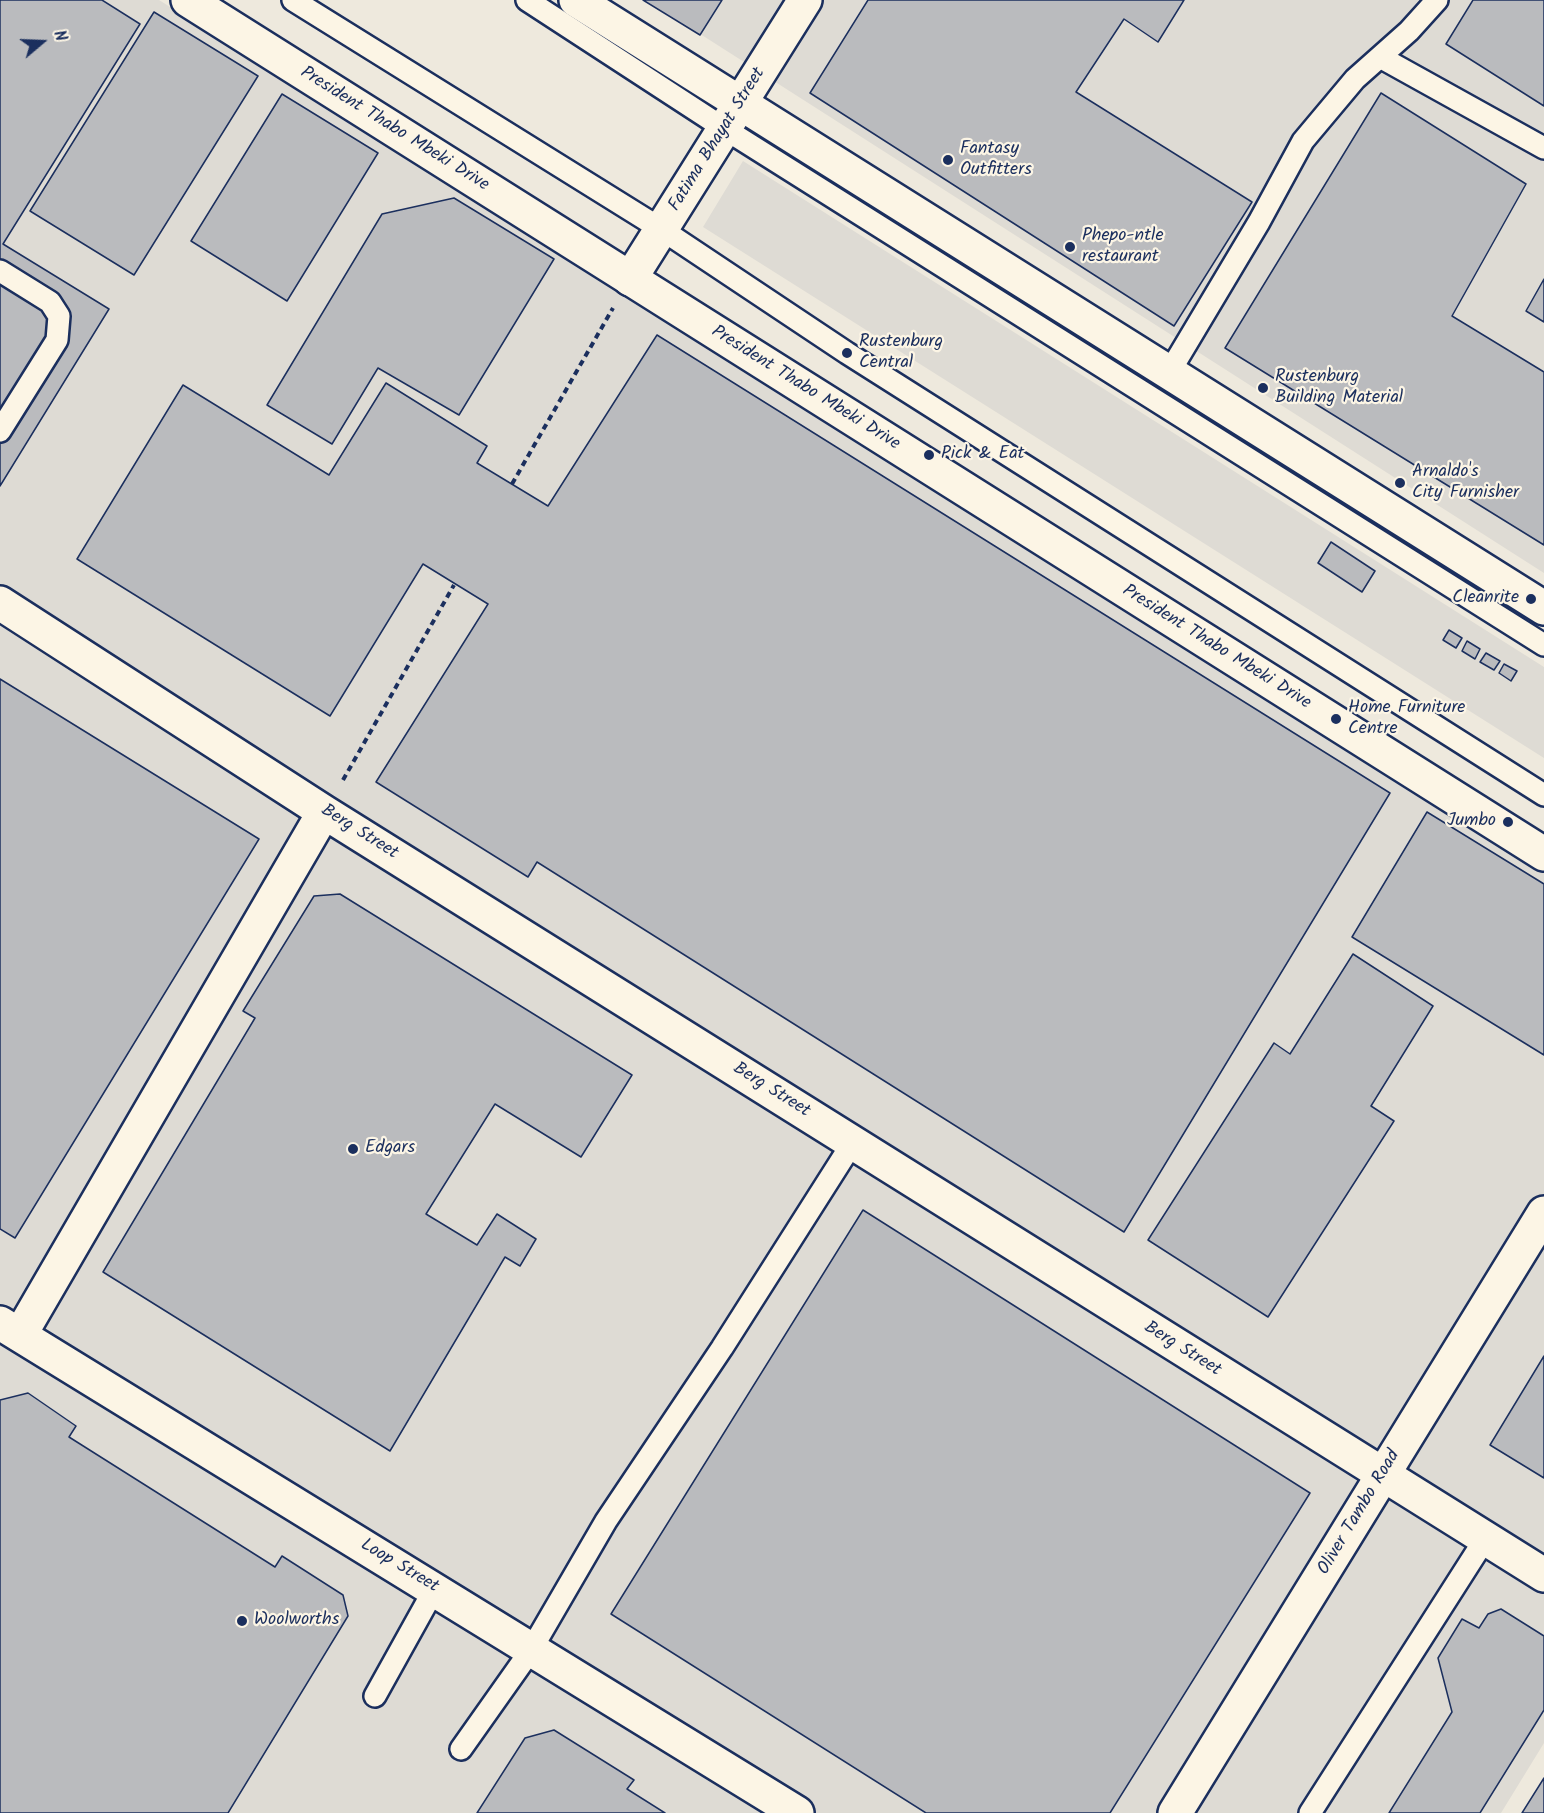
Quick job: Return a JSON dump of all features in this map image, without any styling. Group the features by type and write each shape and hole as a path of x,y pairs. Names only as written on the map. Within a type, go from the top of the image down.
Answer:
{"street":[{"name":"President Thabo Mbeki Drive","path":"188,0 1544,854"},
{"path":"576,0 733,116 1170,371 1544,608"},
{"name":"Fatima Bhayat Street","path":"630,279 805,0"},
{"name":"Berg Street","path":"0,603 324,812 1544,1575"},
{"path":"10,1329 324,812"},
{"name":"Oliver Tambo Road","path":"1175,1813 1544,1213"},
{"name":"Loop Street","path":"10,1329 435,1588 531,1650 797,1813"}],"lane":[{"path":"293,0 661,229 857,359 1544,795"},
{"path":"527,0 733,116 1544,645"},
{"path":"1170,371 1259,222 1303,141 1355,80 1409,31 1437,0"},
{"path":"1380,57 1544,148"},
{"path":"0,271 50,302 59,316 57,340 0,431"},
{"path":"461,1749 531,1650 606,1521 722,1348 853,1143"},
{"path":"1310,1813 1485,1539"},
{"path":"375,1696 435,1588"}],"path":[{"path":"512,484 630,279"},
{"path":"324,812 454,585"}],"shaded area":[{"path":"0,0 159,0 1544,871 1544,1743 1501,1813 0,1813"},
{"path":"647,0 1544,0 1544,573"},
{"path":"743,161 1544,667 1544,758 703,227"}],"building":[{"path":"0,0 102,0 140,24 3,244 109,309 0,486"},
{"path":"643,0 722,0 700,35"},
{"path":"868,0 1184,0 1158,42 1124,19 1076,92 1252,202 1174,326 810,93"},
{"path":"1473,0 1544,0 1544,106 1446,44"},
{"path":"154,12 258,76 134,275 30,211"},
{"path":"1381,93 1526,184 1452,316 1544,372 1544,545 1225,348"},
{"path":"282,94 378,153 287,301 191,241"},
{"path":"454,198 554,259 459,415 378,368 332,444 267,405 382,214"},
{"path":"1544,279 1544,322 1526,311"},
{"path":"657,335 1390,793 1124,1232 537,862 528,877 376,782 488,604 423,564 330,716 77,559 183,385 329,475 386,383 487,446 477,463 548,506"},
{"path":"1331,542 1375,571 1362,592 1318,563"},
{"path":"1449,630 1462,638 1456,648 1443,640"},
{"path":"1467,641 1480,649 1475,659 1462,651"},
{"path":"1486,653 1500,661 1494,670 1480,662"},
{"path":"1504,664 1517,671 1511,681 1499,673"},
{"path":"0,679 259,839 15,1238 0,1229"},
{"path":"1427,812 1544,884 1544,1055 1352,937"},
{"path":"340,894 632,1075 581,1157 495,1104 426,1214 477,1245 497,1214 536,1239 520,1266 505,1257 390,1451 103,1272 255,1018 243,1011 314,896"},
{"path":"1353,954 1433,1006 1371,1106 1394,1121 1268,1317 1148,1240 1274,1043 1290,1054"},
{"path":"863,1210 1310,1493 1110,1813 926,1813 611,1614"},
{"path":"1544,1356 1544,1478 1490,1445"},
{"path":"28,1393 76,1426 69,1437 275,1567 282,1556 343,1595 348,1616 228,1813 0,1813 0,1400"},
{"path":"1501,1609 1544,1636 1544,1710 1480,1813 1389,1813 1452,1712 1438,1658 1462,1619 1479,1628 1488,1614"},
{"path":"554,1730 634,1780 627,1789 665,1813 477,1813 525,1738"},
{"path":"1544,1778 1544,1813 1522,1813"}],"place":[{"name":"Fantasy Outfitters","path":"948,160"},
{"name":"Phepo-ntle restaurant","path":"1070,247"},
{"name":"Rustenburg Central","path":"847,353"},
{"name":"Rustenburg Building Material","path":"1263,388"},
{"name":"Pick & Eat","path":"929,455"},
{"name":"Arnaldo's City Furnisher","path":"1400,483"},
{"name":"Cleanrite","path":"1531,599"},
{"name":"Home Furniture Centre","path":"1336,719"},
{"name":"Jumbo","path":"1508,822"},
{"name":"Edgars","path":"353,1149"},
{"name":"Woolworths","path":"242,1621"}]}
